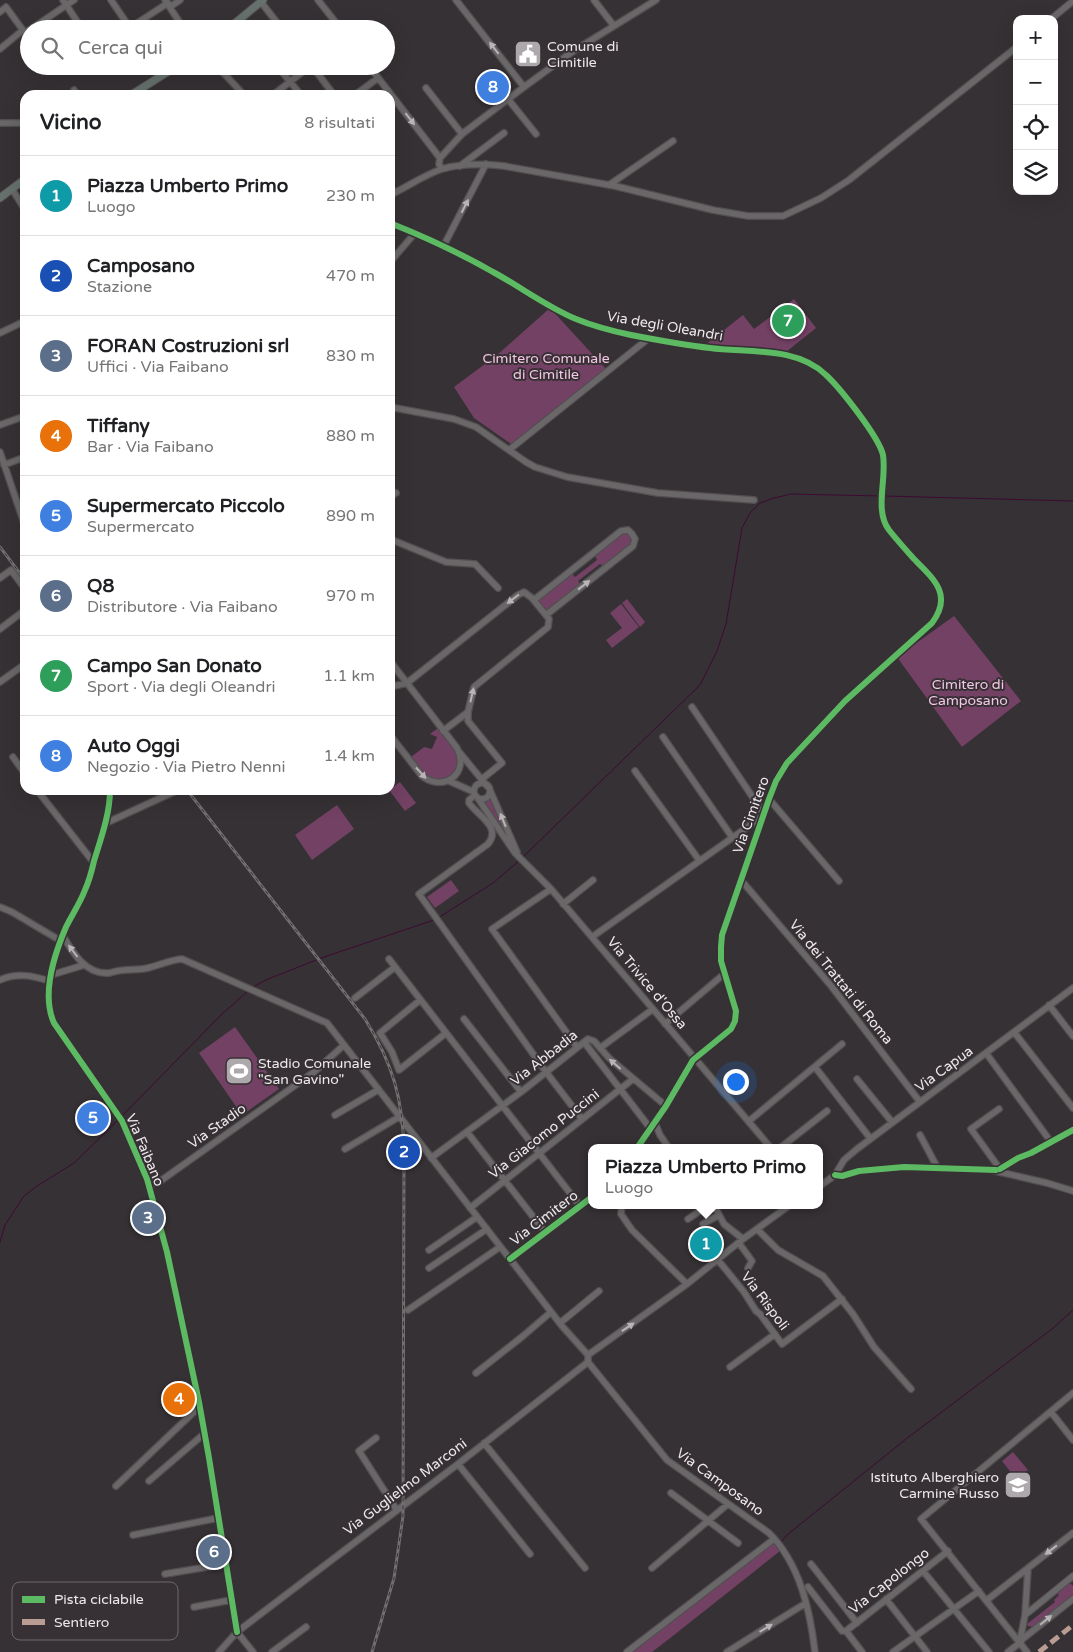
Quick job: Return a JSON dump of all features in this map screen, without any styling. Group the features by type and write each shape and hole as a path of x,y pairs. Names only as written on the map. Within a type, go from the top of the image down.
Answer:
{"main road":[{"path":"239,20 262,1"},
{"path":"147,90 166,75"},
{"path":"1,196 20,183"}],"street":[{"path":"44,20 64,3 74,0"},
{"path":"111,0 124,20"},
{"path":"142,20 168,4 180,0"},
{"path":"318,0 333,20"},
{"path":"456,0 524,87"},
{"path":"594,0 614,26"},
{"path":"442,169 439,164 440,158 462,134 572,52 656,0"},
{"path":"262,1 276,20"},
{"path":"1056,15 1073,1"},
{"path":"64,3 76,20"},
{"path":"168,4 178,20"},
{"path":"0,12 6,7 20,23"},
{"path":"0,49 20,36"},
{"path":"395,192 442,169 486,164 612,185 713,210 748,216 783,216 813,203 849,180 1013,50"},
{"path":"226,75 240,90"},
{"path":"284,75 297,90"},
{"path":"280,90 299,75"},
{"path":"318,75 330,90"},
{"path":"376,75 387,90"},
{"path":"362,90 378,78"},
{"path":"426,88 462,134"},
{"path":"508,98 536,134"},
{"path":"395,100 440,158"},
{"path":"0,123 20,123"},
{"path":"460,166 504,132"},
{"path":"612,185 673,141"},
{"path":"443,247 486,164"},
{"path":"12,189 20,202"},
{"name":"Via degli Oleandri","path":"395,226 415,233 491,270 574,318 612,331 710,348 784,355 805,361 818,368 826,374 840,391 879,444 883,462 882,505"},
{"path":"395,256 415,233"},
{"path":"0,333 20,323"},
{"path":"509,450 649,338"},
{"path":"395,408 454,419 476,427 535,467 567,477 658,493 754,500"},
{"path":"0,426 20,418"},
{"path":"0,452 20,511"},
{"path":"4,465 20,459"},
{"name":"Via Cimitero","path":"640,1144 696,1058 730,1029 735,1021 736,1011 724,974 721,947 722,935 776,781 787,763 845,701 928,627 938,614 942,599 935,580 902,546 886,525 882,505"},
{"path":"534,600 621,531 628,530 632,534 635,539 633,546 546,615"},
{"path":"395,541 446,562 475,564 498,588"},
{"path":"0,578 11,570 20,582"},
{"path":"395,686 406,683 518,595 524,592 534,600 549,619 550,624 548,628 474,687 468,712 468,721 502,763 482,779"},
{"path":"0,629 20,614"},
{"path":"0,682 20,668"},
{"path":"395,668 488,787 516,852"},
{"path":"592,937 764,815 692,707"},
{"path":"443,731 468,712"},
{"path":"663,737 732,837"},
{"path":"395,741 424,777 438,783 449,780 456,774 460,766 460,755 457,748"},
{"path":"12,757 20,767"},
{"path":"635,771 699,860"},
{"path":"449,780 481,799 489,794 488,787"},
{"path":"488,787 484,784 479,784 475,788 475,795 516,852"},
{"path":"41,795 94,862"},
{"name":"Via Faibano","path":"109,795 106,823 86,889 62,939 51,978 48,1005 54,1023 120,1118 149,1186 167,1252 200,1407 237,1632"},
{"path":"106,823 167,795"},
{"path":"475,795 469,800 469,803 481,814 493,830 492,840 419,894 546,1072 582,1119"},
{"path":"769,798 839,881"},
{"name":"Via Trivice d'Ossa","path":"516,852 551,889 768,1144"},
{"path":"563,904 594,880"},
{"name":"Via dei Trattati di Roma","path":"741,880 832,987 920,1102"},
{"path":"551,889 492,929 577,1047"},
{"path":"0,907 62,939 84,965 93,970 109,973 124,970 142,970 182,959 327,1023 551,1312 588,1355 588,1362"},
{"path":"389,959 580,1206"},
{"path":"0,980 6,977 22,975 51,978 84,965"},
{"path":"355,998 395,968"},
{"path":"665,1024 724,974"},
{"name":"Via Capua","path":"835,1175 844,1160 870,1138 1073,988"},
{"path":"420,1000 380,1033 392,1052 398,1070 446,1033"},
{"path":"1049,1006 1073,1036"},
{"path":"600,1048 653,1009"},
{"path":"464,1019 521,1092"},
{"path":"1014,1032 1073,1108"},
{"name":"Via Abbadia","path":"431,1158 521,1092 577,1047 591,1039 608,1058 666,1106"},
{"path":"586,1041 620,1089 666,1144"},
{"path":"749,1121 842,1044"},
{"name":"Via Stadio","path":"149,1186 159,1182 309,1075 344,1045"},
{"path":"986,1053 1051,1142"},
{"path":"815,1067 870,1138"},
{"path":"857,1079 892,1122"},
{"name":"Via Giacomo Puccini","path":"470,1208 633,1080"},
{"path":"335,1116 378,1090"},
{"path":"998,1169 971,1129 999,1109"},
{"path":"785,1144 827,1112"},
{"path":"344,1149 401,1120"},
{"path":"998,1169 1073,1130"},
{"path":"467,1132 545,1232"},
{"path":"920,1135 937,1167"},
{"path":"823,1184 835,1175 842,1176 859,1171 904,1167 937,1167 998,1169 1073,1191"},
{"name":"Via Cimitero","path":"510,1259 588,1200"},
{"path":"622,1209 621,1214 632,1230 687,1284"},
{"path":"688,1220 703,1209"},
{"path":"716,1209 727,1227 741,1241 752,1261 748,1268"},
{"path":"588,1355 687,1284 784,1209"},
{"path":"703,1224 719,1215"},
{"path":"429,1250 477,1217"},
{"path":"428,1268 486,1229"},
{"path":"757,1229 778,1250 823,1276 842,1299 874,1347 911,1389"},
{"path":"408,1310 500,1246"},
{"name":"Via Rispoli","path":"718,1260 782,1344 842,1299"},
{"path":"560,1323 599,1291"},
{"path":"476,1373 551,1312"},
{"path":"730,1367 775,1334"},
{"name":"Via Guglielmo Marconi","path":"219,1652 237,1632 396,1509 458,1464 588,1362"},
{"name":"Via Camposano","path":"588,1362 667,1460 774,1539 781,1547 793,1566 812,1622 813,1651"},
{"path":"1027,1652 921,1519 1073,1393"},
{"path":"116,1486 200,1407"},
{"path":"1051,1412 1073,1440"},
{"path":"149,1481 204,1433"},
{"path":"376,1438 359,1451 396,1509"},
{"path":"484,1443 585,1568"},
{"path":"458,1464 530,1554"},
{"path":"671,1493 738,1543"},
{"path":"652,1568 728,1504"},
{"path":"132,1536 218,1518"},
{"path":"987,1600 1073,1533"},
{"path":"627,1652 774,1539"},
{"name":"Via Capolongo","path":"846,1631 948,1552"},
{"path":"165,1574 225,1564"},
{"path":"811,1564 857,1623"},
{"path":"1020,1642 1025,1615 1028,1568"},
{"path":"923,1571 989,1652"},
{"path":"1025,1615 1073,1576"},
{"path":"808,1587 842,1631 846,1631 862,1652"},
{"path":"893,1652 979,1591"},
{"path":"886,1599 927,1652"},
{"path":"1008,1652 1073,1599"},
{"path":"194,1607 231,1600"},
{"path":"727,1652 806,1603"},
{"path":"272,1652 306,1627"},
{"path":"237,1632 254,1652"}],"green space":[{"path":"794,299 816,328 786,352 782,353 776,349 772,351 705,345 743,315 754,329"},
{"name":"Cimitero Comunale di Cimitile","path":"550,308 607,370 511,444 474,418 454,387 497,355"},
{"path":"623,533 632,538 630,545 603,566 600,564 578,581 581,584 546,611 538,600 572,573 575,577 597,560 595,556"},
{"path":"627,599 645,622 640,627 622,603"},
{"path":"621,604 639,627 612,648 606,640 622,628 610,613"},
{"name":"Cimitero di Camposano","path":"954,616 1021,701 962,747 897,657"},
{"path":"438,728 453,745 457,753 458,763 454,773 450,776 434,780 426,776 419,769 411,757 424,747 432,749 437,737 430,734"},
{"path":"400,782 416,803 405,811 393,795 395,795 395,786"},
{"path":"492,798 505,832 503,833 483,801"},
{"path":"337,805 354,829 312,860 295,835"},
{"path":"451,880 459,891 435,908 427,897"},
{"name":"Stadio Comunale \"San Gavino\"","path":"235,1027 279,1089 242,1115 199,1053"},
{"path":"1013,1452 1028,1470 1016,1479 1002,1461"},
{"path":"773,1542 780,1551 669,1639 652,1652 631,1652"},
{"path":"1070,1583 1073,1586 1073,1596 1033,1627 1028,1626 1027,1624 1055,1602 1054,1600 1059,1595 1057,1593"}],"waterway":[{"path":"523,857 700,685 717,651 726,624 742,528 750,513 760,503 791,494 880,496"},
{"path":"884,496 1073,501"},
{"path":"438,918 493,883 520,860"},
{"path":"253,987 268,979 324,957 434,920"},
{"path":"121,1117 221,1015 248,991"},
{"path":"0,1242 5,1225 24,1196 74,1163 118,1120"},
{"path":"782,1541 906,1439 1052,1329 1073,1310"}],"railway":[{"path":"0,547 20,573"},
{"path":"191,795 365,1019 383,1051 399,1098 404,1152 403,1516 394,1578 372,1652"}],"marked path":[{"path":"1039,1652 1073,1625"}],"cycle path":[{"path":"395,225 468,258 555,309 589,324 680,344 771,352 801,359 814,366 826,375 840,390 858,413 880,447 884,464 882,513 885,522 889,530 934,581 941,596 941,604 932,623 845,701 787,763 776,781 722,935 721,961 736,1011 735,1021 731,1029 693,1060 666,1106 640,1144"},
{"path":"110,795 107,817 89,879 57,950 49,987 50,1012 54,1023 122,1121 147,1179 167,1252 199,1402 237,1632"},
{"path":"1000,1169 1073,1130"},
{"path":"835,1175 842,1176 859,1171 904,1167 996,1170"},
{"path":"510,1259 588,1200"}],"place":[{"name":"Comune di Cimitile","path":"528,54"},
{"name":"Auto Oggi","path":"493,87"},
{"name":"Campo San Donato","path":"788,321"},
{"name":"Stadio Comunale \"San Gavino\"","path":"239,1071"},
{"name":"Supermercato Piccolo","path":"93,1118"},
{"name":"Camposano","path":"404,1152"},
{"name":"FORAN Costruzioni srl","path":"148,1218"},
{"name":"Piazza Umberto Primo","path":"706,1244"},
{"name":"Tiffany","path":"179,1399"},
{"name":"Istituto Alberghiero Carmine Russo","path":"1018,1485"},
{"name":"Q8","path":"214,1552"}]}
